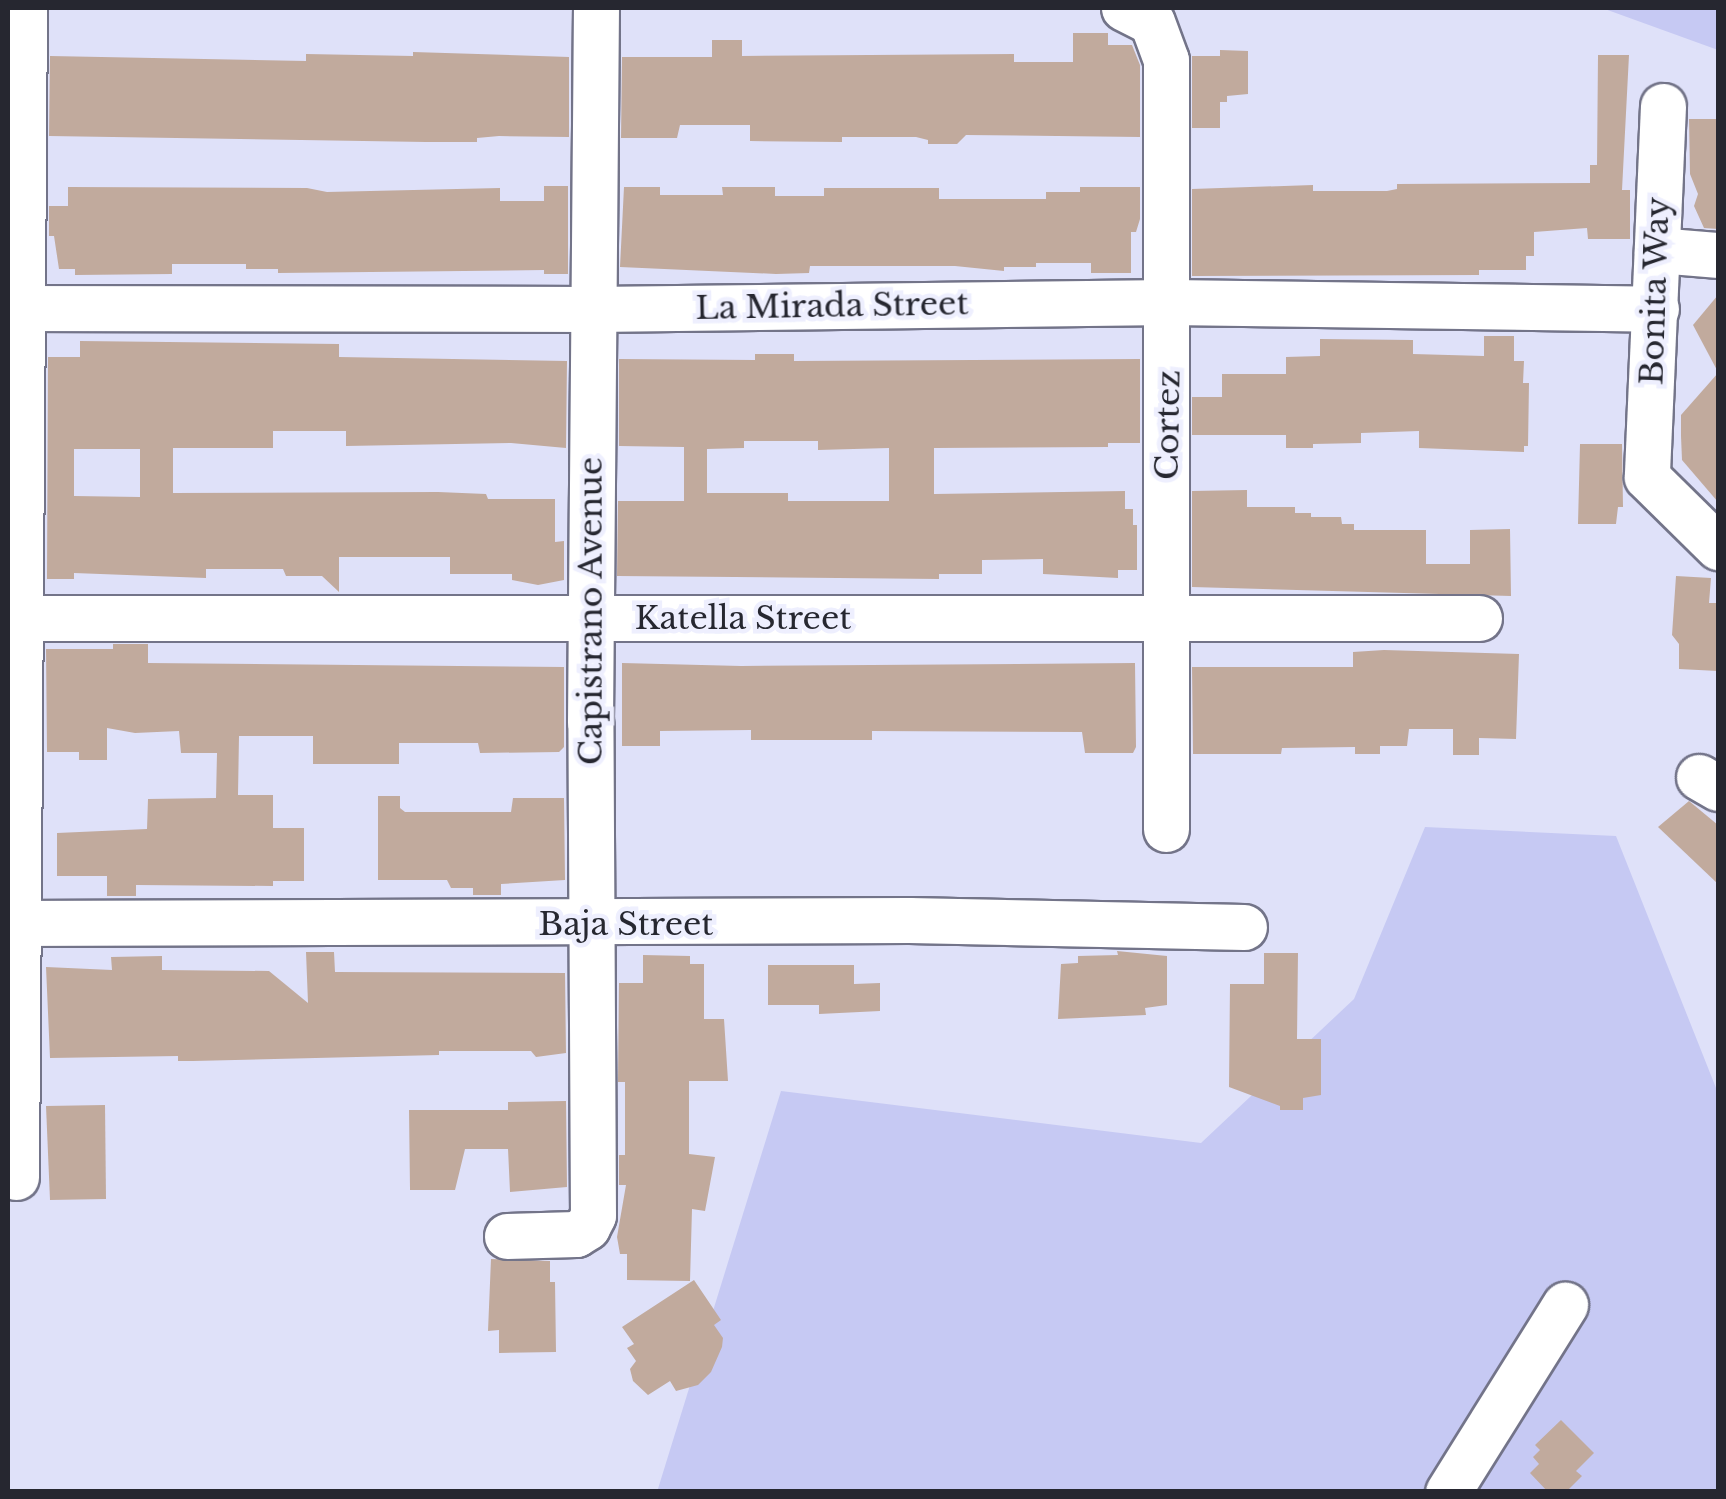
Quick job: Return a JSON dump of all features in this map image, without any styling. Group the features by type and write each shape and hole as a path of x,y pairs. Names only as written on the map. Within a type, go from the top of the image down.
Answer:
{"street":[{"path":"16,1176 15,308 24,8"},
{"name":"Capistrano Avenue","path":"507,1236 576,1234 587,1227 592,1214 590,617 596,8"},
{"name":"Cortez","path":"1138,15 1166,60 1170,302 1166,830"},
{"name":"Bonita Way","path":"1663,106 1648,477 1718,547"},
{"path":"1656,250 1718,255"},
{"name":"La Mirada Street","path":"15,308 594,309 1170,302 1656,309"},
{"name":"Katella Street","path":"13,618 1478,618"},
{"name":"Baja Street","path":"13,923 593,925 908,920 1244,927"},
{"path":"1448,1492 1566,1305"}],"shaded area":[{"path":"1602,8 1718,8 1718,50"},
{"path":"1425,827 1616,836 1718,1093 1718,1491 657,1492 781,1091 1201,1143 1354,999"}],"building":[{"path":"1073,33 1108,33 1108,45 1132,45 1140,65 1140,137 966,135 957,144 928,144 928,140 916,137 842,137 842,142 750,141 750,125 680,125 677,138 621,138 622,57 712,57 712,40 742,40 742,56 1014,54 1014,62 1073,62"},
{"path":"1220,50 1248,51 1248,94 1227,96 1227,102 1220,102 1220,128 1192,128 1192,56 1220,56"},
{"path":"413,52 569,57 569,137 499,136 477,138 477,142 426,142 49,136 50,56 306,61 306,54 413,56"},
{"path":"1598,55 1629,55 1622,190 1630,190 1630,239 1588,239 1587,228 1534,232 1534,256 1526,256 1526,270 1479,270 1479,275 1192,276 1192,189 1313,185 1313,191 1387,191 1397,189 1397,184 1590,183 1590,165 1597,165"},
{"path":"1689,119 1718,119 1718,229 1704,228 1694,206 1698,194 1690,174"},
{"path":"544,186 568,186 568,274 544,274 544,270 278,273 278,269 246,269 246,264 172,264 172,274 75,275 75,269 59,269 54,236 49,236 49,206 68,206 68,187 307,188 327,192 500,188 500,201 544,201"},
{"path":"624,187 660,187 660,195 723,195 722,187 775,187 775,196 824,196 824,188 939,188 939,199 1046,199 1046,192 1080,192 1080,187 1140,187 1140,219 1136,232 1131,232 1131,273 1091,273 1091,263 1036,263 1036,267 1004,267 1004,271 955,266 810,266 809,273 776,274 620,267"},
{"path":"1718,295 1718,372 1693,325"},
{"path":"1484,336 1514,336 1514,361 1524,361 1523,383 1529,383 1528,446 1524,446 1524,452 1419,448 1419,431 1361,433 1361,443 1313,444 1313,448 1286,448 1286,435 1192,435 1192,397 1222,397 1222,374 1286,374 1286,357 1320,356 1320,339 1413,340 1413,354 1484,356"},
{"path":"80,341 339,344 339,357 567,361 566,448 511,443 346,446 346,431 273,431 273,448 173,448 173,493 438,492 486,494 488,499 555,499 555,542 564,541 564,580 538,585 512,580 512,574 450,574 450,557 339,557 339,592 322,576 286,576 283,569 206,569 206,578 74,573 74,579 47,579 48,357 80,357","holes":["74,449 140,449 140,497 74,496"]},
{"path":"755,354 794,354 794,361 1140,359 1140,443 1108,443 1108,447 934,448 934,494 1125,491 1125,509 1133,509 1133,525 1137,525 1137,570 1118,570 1118,578 1043,574 1043,559 982,560 982,574 939,574 939,579 617,576 618,501 684,501 684,447 619,446 619,359 755,360","holes":["744,441 818,441 818,450 889,448 889,501 788,501 788,493 707,493 707,449 744,448"]},
{"path":"1718,373 1718,502 1682,460 1681,415"},
{"path":"1580,444 1622,444 1623,507 1618,507 1616,524 1578,524"},
{"path":"1247,490 1247,507 1295,507 1295,513 1311,513 1311,517 1341,517 1342,524 1354,524 1354,530 1426,530 1426,564 1470,564 1470,530 1510,529 1511,596 1192,587 1192,491"},
{"path":"1676,576 1711,578 1709,603 1718,603 1718,671 1679,669 1679,644 1672,635"},
{"path":"113,644 148,644 148,663 564,667 564,747 559,752 480,753 478,743 399,743 399,764 313,764 313,736 239,736 238,795 273,795 273,828 304,828 304,881 273,881 273,886 136,885 136,896 107,896 107,876 57,876 57,833 147,829 148,799 216,798 217,753 181,753 179,731 135,733 107,728 107,760 79,760 79,752 47,752 46,649 113,649"},
{"path":"1353,652 1519,654 1516,739 1479,738 1479,755 1453,755 1453,729 1409,729 1407,746 1380,746 1380,754 1355,754 1355,747 1282,748 1281,754 1193,754 1192,667 1353,667"},
{"path":"622,663 1135,663 1136,747 1133,753 1085,753 1082,732 872,731 872,740 751,740 751,730 660,731 660,746 622,746"},
{"path":"378,796 400,796 400,808 405,812 511,812 513,798 564,798 565,880 501,884 501,895 473,895 473,888 451,888 447,880 378,880"},
{"path":"1689,801 1718,825 1718,884 1658,827"},
{"path":"1117,951 1167,956 1167,1005 1145,1008 1146,1015 1058,1019 1061,964 1078,963 1078,956 1118,955"},
{"path":"306,952 334,952 335,972 565,973 566,1053 536,1057 531,1051 439,1051 439,1055 193,1061 178,1061 178,1056 50,1058 46,967 112,970 111,957 162,956 162,970 269,971 308,1003"},
{"path":"1264,953 1298,953 1297,1039 1321,1039 1321,1095 1303,1098 1303,1110 1280,1110 1280,1106 1229,1087 1230,984 1264,984"},
{"path":"643,955 690,956 690,964 704,964 704,1019 724,1019 728,1081 689,1081 689,1154 715,1157 705,1211 692,1209 690,1281 627,1280 627,1254 620,1254 617,1237 626,1185 619,1185 619,1155 625,1155 625,1082 618,1082 619,983 643,983"},
{"path":"768,965 854,965 854,984 880,983 880,1011 819,1014 819,1005 768,1005"},
{"path":"566,1101 567,1187 510,1192 508,1149 465,1149 455,1190 410,1190 409,1110 508,1110 508,1102"},
{"path":"105,1105 106,1199 50,1200 46,1106"},
{"path":"491,1259 550,1261 550,1282 555,1282 556,1352 499,1353 499,1330 488,1331"},
{"path":"694,1280 721,1320 714,1325 723,1338 722,1347 711,1372 698,1385 676,1391 670,1381 648,1395 633,1381 630,1369 636,1361 627,1348 634,1344 622,1327"},
{"path":"1561,1420 1594,1453 1576,1471 1582,1476 1566,1492 1548,1492 1530,1473 1539,1464 1533,1457 1540,1450 1535,1445"}]}
